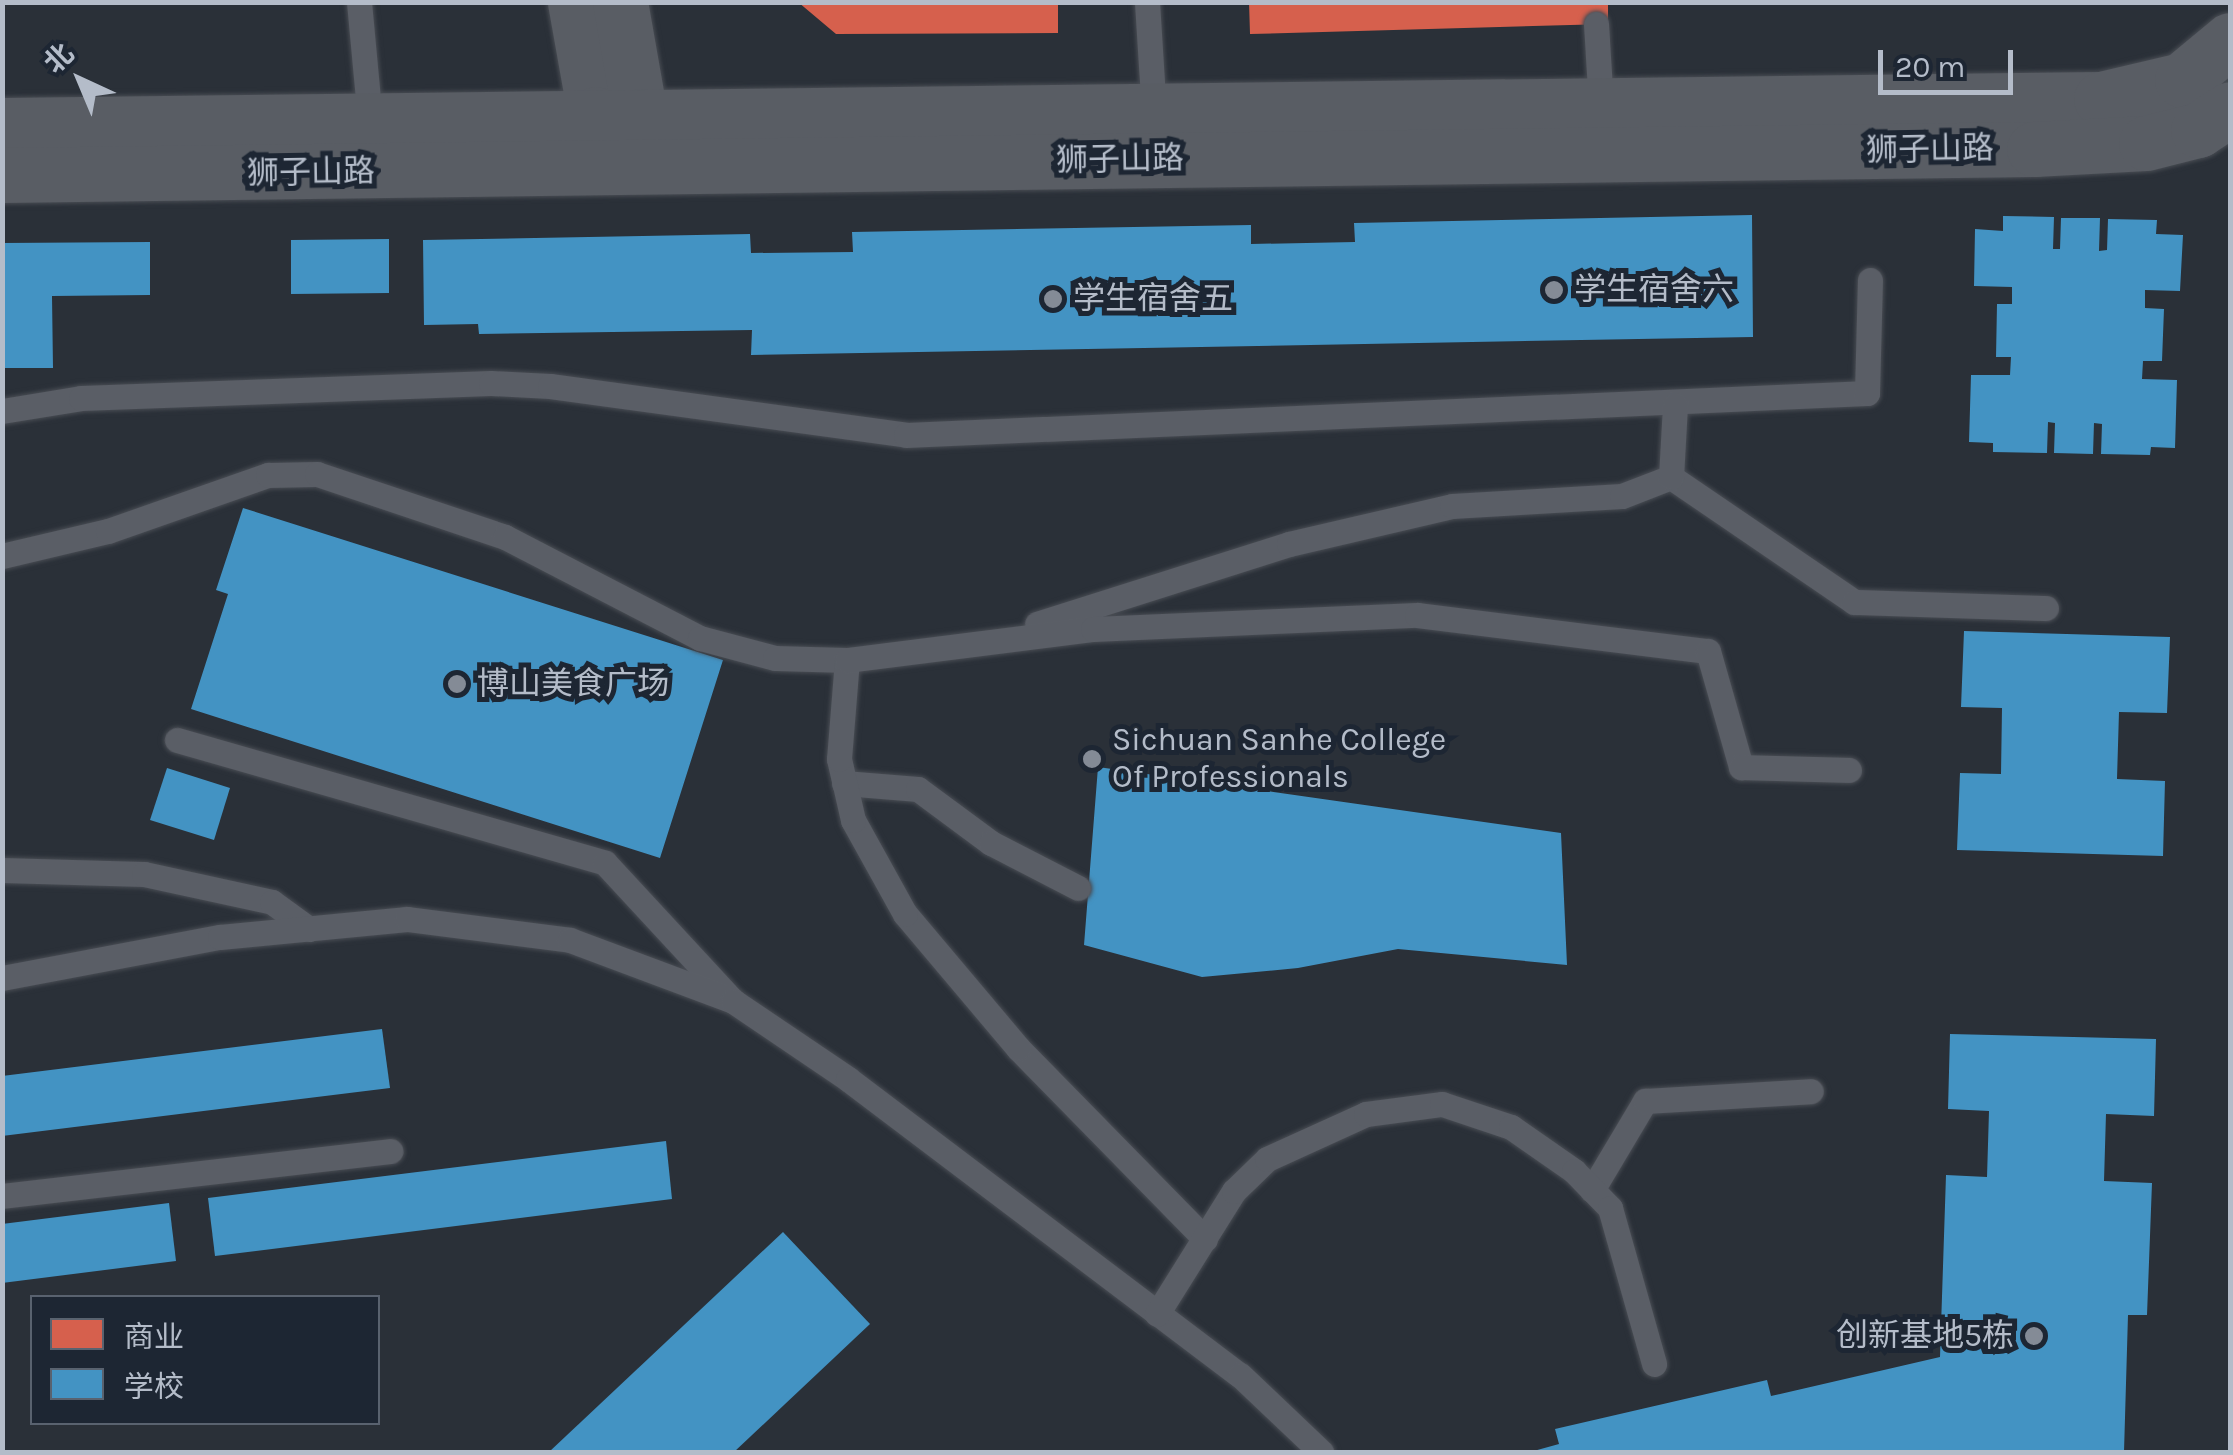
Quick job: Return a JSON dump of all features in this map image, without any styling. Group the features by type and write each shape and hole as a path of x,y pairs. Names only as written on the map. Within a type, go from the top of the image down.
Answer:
{"street":[{"path":"575,2 620,132"},
{"path":"620,2 620,132"},
{"name":"狮子山路","path":"1156,135 1601,104 2101,99 2158,91 2204,68 2227,44"},
{"name":"狮子山路","path":"2,125 370,121 620,132 1156,135 2034,149 2146,143 2198,130 2230,110"},
{"name":"狮子山路","path":"2,176 620,132"}],"lane":[{"path":"359,2 370,121"},
{"path":"1147,2 1156,135"},
{"path":"1596,24 1601,104"},
{"path":"2,411 82,398 492,383 550,386 906,435 1675,405 1867,393 1870,280"},
{"path":"1671,478 1675,405"},
{"path":"2,556 108,531 268,475 317,474 504,537 700,638 774,658 847,660 1094,630 1417,615 1708,651 1741,766 1849,770"},
{"path":"1671,478 1854,602 2046,608"},
{"path":"975,644 1290,544 1452,506 1622,496 1671,478"},
{"path":"847,660 839,759 844,783 853,820 905,914 1018,1048 1204,1239"},
{"path":"177,740 604,863 733,1001 848,1079 1240,1375 1321,1452"},
{"path":"844,783 918,788 992,843 1078,888"},
{"path":"2,870 144,874 272,902 309,928"},
{"path":"2,978 220,937 407,918 570,940 733,1001"},
{"path":"1592,1190 1645,1101 1811,1091"},
{"path":"1157,1314 1234,1192 1266,1159 1366,1114 1442,1104 1511,1127 1610,1208 1654,1364"},
{"path":"2,1196 390,1151"}],"building: 商业":[{"path":"798,2 1058,2 1058,33 836,34"},
{"path":"1249,2 1608,2 1608,24 1250,34"}],"building: 学校":[{"path":"1752,215 1753,337 751,355 752,330 479,334 478,324 424,325 423,240 750,234 751,253 853,252 852,232 1251,225 1251,244 1355,242 1354,223"},
{"path":"2003,216 2054,217 2053,249 2060,249 2061,218 2100,218 2099,251 2107,250 2108,219 2157,220 2156,234 2183,235 2180,291 2145,290 2145,308 2164,309 2162,361 2143,361 2142,379 2177,380 2175,448 2151,447 2150,455 2101,454 2102,424 2094,423 2093,454 2054,453 2055,423 2048,422 2047,453 1993,452 1993,443 1969,442 1971,375 2010,375 2011,357 1996,357 1997,304 2012,304 2012,287 1974,286 1975,229 2003,231"},
{"path":"389,239 389,293 291,294 291,240"},
{"path":"150,242 150,295 52,296 53,368 2,368 2,243"},
{"name":"博山美食广场","path":"243,508 723,660 660,858 191,709 228,594 216,590"},
{"path":"1964,631 2170,637 2167,713 2119,712 2117,779 2165,781 2163,856 1957,850 1960,773 2001,774 2002,708 1961,707"},
{"path":"1098,767 1561,833 1567,965 1398,949 1298,968 1202,977 1084,945"},
{"path":"167,768 230,788 214,840 150,820"},
{"path":"382,1029 390,1088 2,1136 2,1076"},
{"path":"1950,1034 2156,1039 2154,1116 2106,1114 2104,1181 2152,1183 2147,1315 2128,1315 2124,1452 1530,1452 1559,1444 1555,1429 1767,1380 1771,1396 1940,1357 1946,1175 1987,1177 1989,1111 1948,1109"},
{"path":"666,1141 672,1199 215,1256 208,1198"},
{"path":"169,1203 176,1261 2,1283 2,1224"},
{"path":"783,1232 870,1324 734,1452 549,1452"}],"place":[{"name":"学生宿舍六","path":"1554,290"},
{"name":"学生宿舍五","path":"1053,299"},
{"name":"博山美食广场","path":"457,684"},
{"name":"Sichuan Sanhe College Of Professionals","path":"1092,759"},
{"name":"创新基地5栋","path":"2034,1336"}]}
